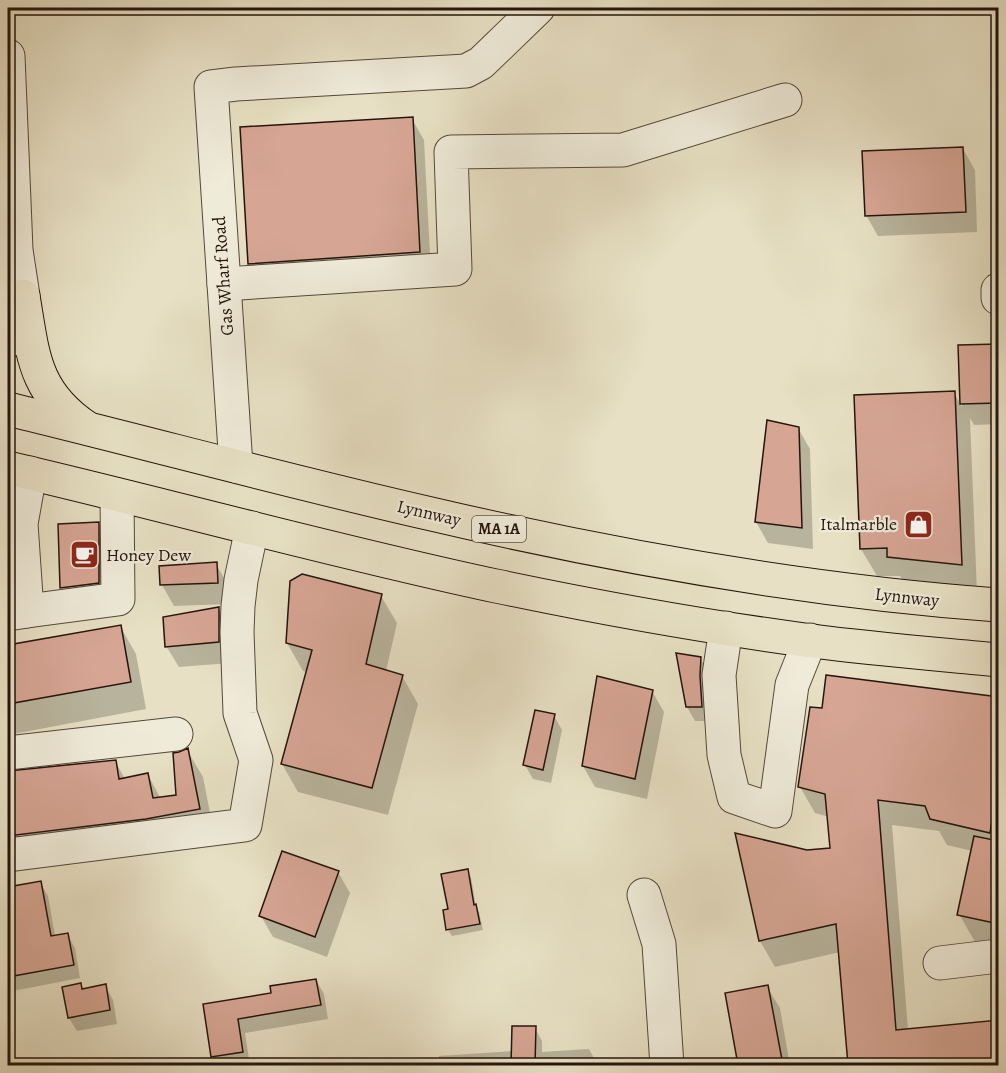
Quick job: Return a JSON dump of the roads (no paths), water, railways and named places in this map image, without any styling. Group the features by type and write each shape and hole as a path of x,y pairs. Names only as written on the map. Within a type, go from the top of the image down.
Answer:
{"highway":[{"path":"23,296 33,354 40,376 64,411 91,431"},
{"name":"Lynnway","path":"8,410 427,513 628,555 838,589 999,605"},
{"path":"19,471 318,545 496,586 598,606 810,640 904,652 999,660"}],"street":[{"name":"Gas Wharf Road","path":"236,466 211,87 466,71 481,63 538,8"},
{"path":"8,56 12,259 23,296 22,310 8,341"},
{"path":"224,284 455,269 451,152 623,150 785,100"},
{"path":"999,290 999,298"},
{"path":"19,471 14,524 17,612 118,599 117,495"},
{"path":"8,855 245,825 256,760 240,712 237,632 238,606 252,528"},
{"path":"726,628 719,675 724,754 734,797 775,811 792,685 810,640"},
{"path":"8,753 176,734"},
{"path":"644,895 659,944 667,1065"},
{"path":"940,963 999,956"}],"place":[{"name":"Italmarble","path":"918,524"},
{"name":"Honey Dew","path":"85,555"}]}
